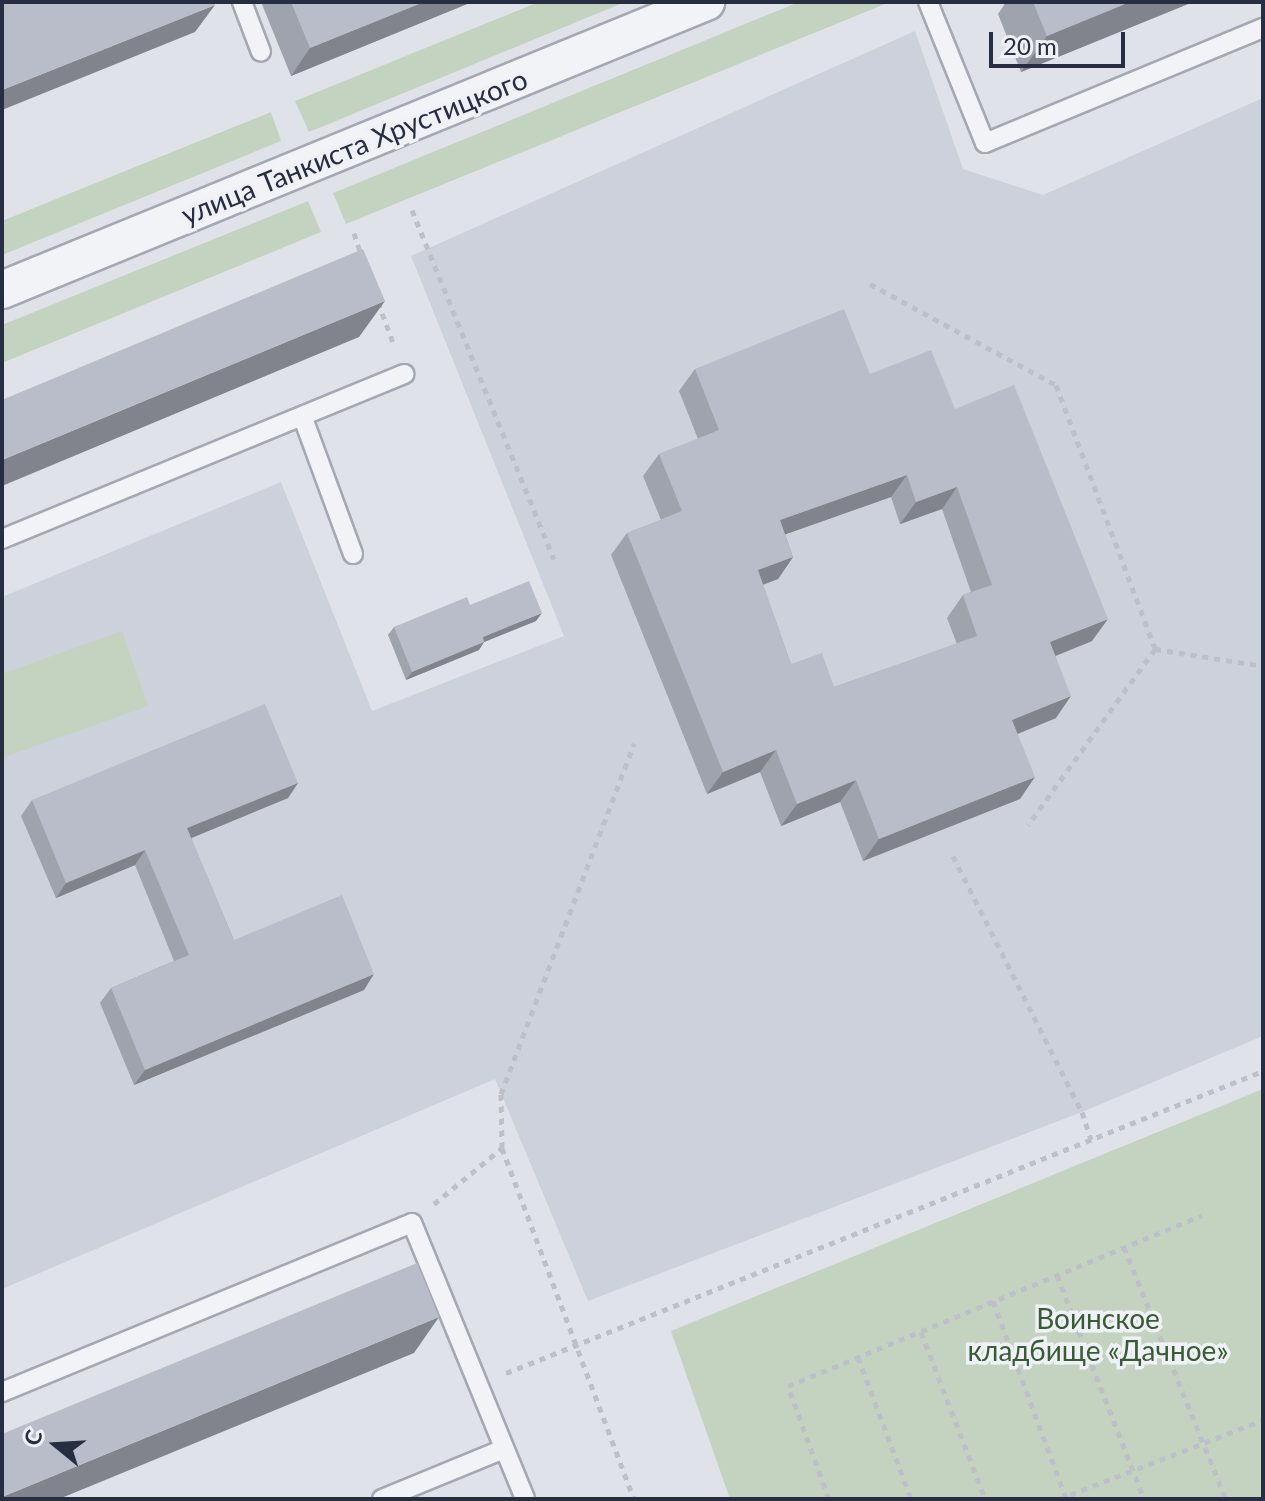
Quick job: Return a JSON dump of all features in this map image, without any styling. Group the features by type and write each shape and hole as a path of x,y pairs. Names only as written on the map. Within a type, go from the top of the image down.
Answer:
{"street":[{"name":"улица Танкиста Хрустицкого","path":"2,290 706,2"}],"lane":[{"path":"242,2 261,52"},
{"path":"928,2 985,143 1263,28"},
{"path":"2,539 405,374"},
{"path":"303,418 353,554"},
{"path":"2,1392 412,1223 525,1499"},
{"path":"382,1499 504,1449"}],"path":[{"path":"412,210 554,559"},
{"path":"354,233 364,262"},
{"path":"870,284 1056,385 1155,649"},
{"path":"374,290 405,374"},
{"path":"1155,649 1263,666"},
{"path":"1028,825 1155,649"},
{"path":"634,743 501,1094 502,1148 634,1499"},
{"path":"953,856 1082,1112 1091,1140"},
{"path":"500,1376 578,1348 1263,1071"},
{"path":"412,1223 502,1148"},
{"path":"829,1499 788,1386 1202,1215"},
{"path":"1124,1247 1226,1499"},
{"path":"1057,1275 1144,1499"},
{"path":"993,1301 1066,1498"},
{"path":"921,1331 985,1499"},
{"path":"858,1357 911,1499"},
{"path":"1059,1499 1263,1420"}],"shaded area":[{"path":"915,31 963,169 1043,195 1263,98 1263,1036 1082,1112 588,1301 495,1079 2,1289 2,597 281,482 372,711 564,636 411,256"}],"green space":[{"path":"539,2 625,2 309,132 295,101"},
{"path":"799,2 890,2 346,224 333,193"},
{"path":"271,112 281,141 2,255 2,221"},
{"path":"308,201 321,232 2,363 2,325"},
{"path":"122,631 148,706 2,758 2,674"},
{"name":"Воинское кладбище «Дачное»","path":"1263,1089 1263,1499 730,1499 671,1331"}],"building":[{"path":"214,2 215,5 2,90 2,3"},
{"path":"291,2 424,2 310,48"},
{"path":"1033,2 1130,2 1047,36"},
{"path":"363,249 385,301 2,460 2,400"},
{"path":"844,309 870,374 931,350 955,409 1014,385 1108,619 1050,642 1071,696 1012,720 1035,777 879,839 856,780 797,804 776,750 723,772 627,533 682,511 659,454 719,430 695,369","holes":["907,475 916,502 957,487 992,585 963,595 977,636 834,687 822,653 791,664 758,570 793,557 780,520"]},
{"path":"529,581 542,613 483,637 484,642 412,672 394,627 467,597 470,605"},
{"path":"265,704 298,783 187,828 234,940 342,895 374,974 145,1070 111,988 189,955 145,850 66,883 32,800"},
{"path":"417,1263 439,1317 2,1497 2,1434"}]}
